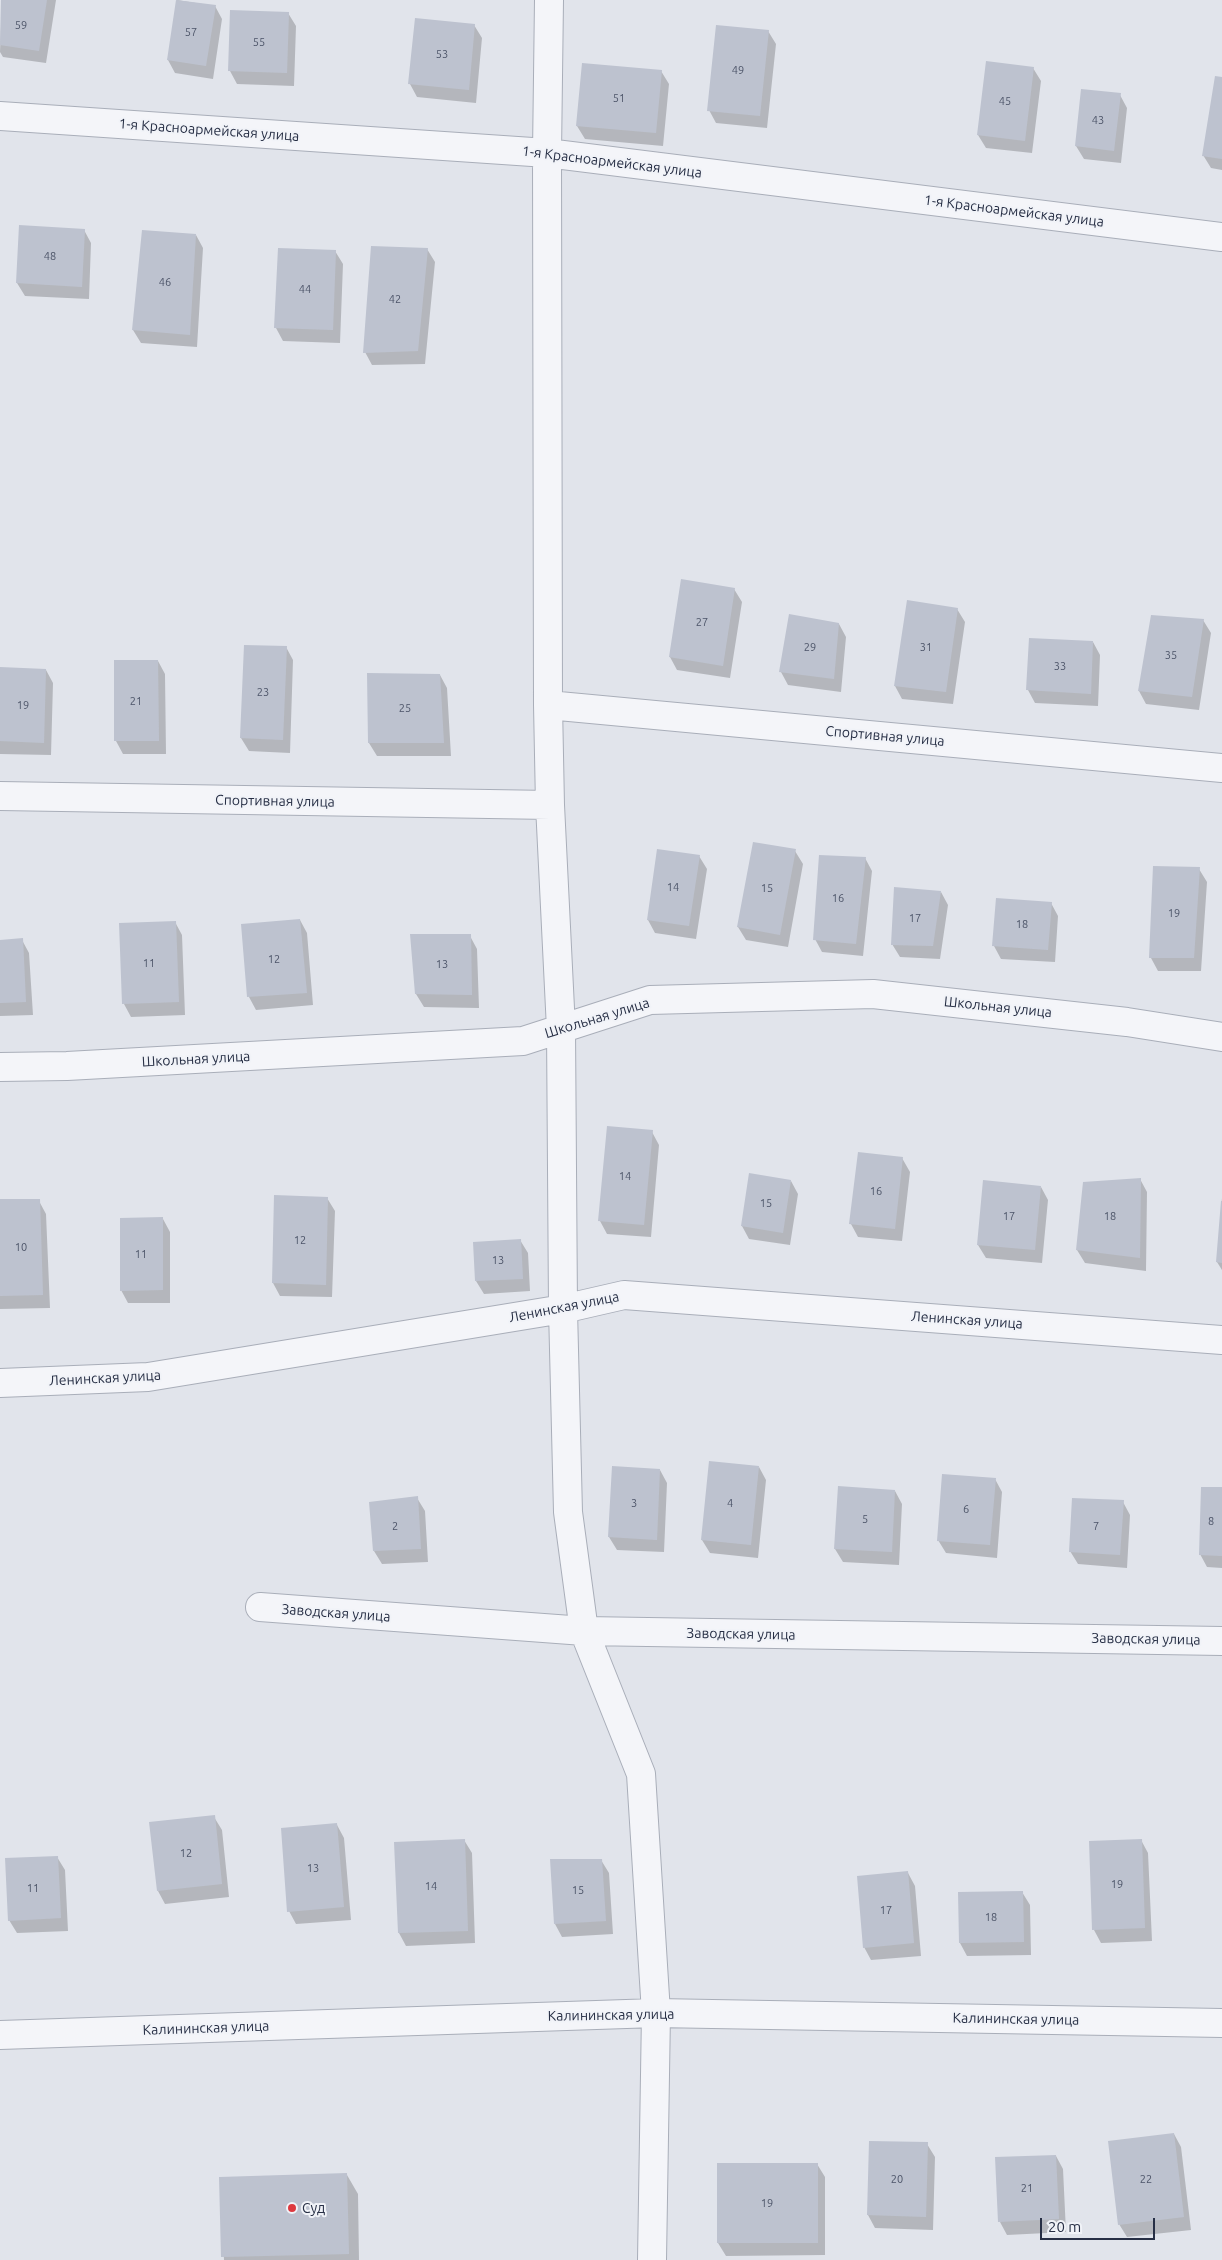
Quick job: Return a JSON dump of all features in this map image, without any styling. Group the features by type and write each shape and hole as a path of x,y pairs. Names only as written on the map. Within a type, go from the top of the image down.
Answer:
{"street":[{"path":"549,0 547,153 548,705 550,805 561,1029 562,1309 568,1512 584,1631 641,1774 656,2013 652,2260"},
{"name":"1-я Красноармейская улица","path":"0,116 547,153 1222,237"},
{"name":"Спортивная улица","path":"548,705 1222,768"},
{"name":"Спортивная улица","path":"0,796 550,805"},
{"name":"Школьная улица","path":"0,1067 67,1066 523,1041 650,1000 873,994 1127,1022 1222,1037"},
{"name":"Ленинская улица","path":"0,1383 148,1377 562,1309 624,1295 1222,1340"},
{"name":"Заводская улица","path":"260,1607 584,1631 1222,1640"},
{"name":"Калининская улица","path":"0,2035 656,2013 1222,2023"}],"building":[{"path":"1,0 47,0 39,51 0,45"},
{"path":"176,0 216,5 206,66 167,60"},
{"path":"230,10 289,12 287,73 228,71"},
{"path":"415,18 475,24 469,90 408,84"},
{"path":"716,25 769,30 760,116 707,111"},
{"path":"986,61 1034,67 1025,141 977,135"},
{"path":"582,63 662,70 656,133 576,126"},
{"path":"1215,76 1222,77 1222,159 1202,156"},
{"path":"1081,89 1121,93 1114,151 1075,146"},
{"path":"19,225 85,229 82,287 16,283"},
{"path":"142,230 196,234 190,335 132,330"},
{"path":"371,246 428,248 418,351 363,353"},
{"path":"278,248 336,250 333,330 274,328"},
{"path":"681,579 735,588 723,666 669,657"},
{"path":"907,600 958,608 946,692 894,686"},
{"path":"789,614 839,623 834,679 779,672"},
{"path":"1151,615 1204,619 1192,697 1138,691"},
{"path":"1029,638 1093,641 1091,694 1026,690"},
{"path":"244,645 287,646 283,740 240,738"},
{"path":"114,660 158,660 159,741 114,741"},
{"path":"0,667 46,669 44,743 0,741"},
{"path":"367,673 440,674 444,743 368,743"},
{"path":"753,842 796,849 780,935 737,927"},
{"path":"657,849 700,855 689,926 647,920"},
{"path":"819,855 866,857 856,944 813,940"},
{"path":"1153,866 1200,867 1194,958 1149,958"},
{"path":"894,887 941,891 933,946 891,945"},
{"path":"996,898 1052,902 1048,950 992,946"},
{"path":"300,919 307,993 247,997 241,924"},
{"path":"176,921 179,1002 122,1004 119,923"},
{"path":"410,934 471,934 472,995 415,994"},
{"path":"23,938 26,1002 0,1003 0,940"},
{"path":"607,1126 653,1130 644,1225 598,1221"},
{"path":"858,1152 903,1157 895,1229 849,1224"},
{"path":"749,1173 791,1180 783,1233 741,1226"},
{"path":"1141,1178 1140,1258 1076,1250 1083,1182"},
{"path":"983,1180 1041,1186 1035,1250 977,1245"},
{"path":"274,1195 328,1197 326,1285 272,1283"},
{"path":"0,1199 40,1199 43,1295 0,1296"},
{"path":"1222,1201 1222,1263 1216,1262"},
{"path":"163,1217 163,1290 120,1291 120,1218"},
{"path":"521,1239 523,1279 475,1281 473,1242"},
{"path":"709,1461 759,1466 751,1545 701,1540"},
{"path":"612,1466 660,1469 657,1540 608,1537"},
{"path":"942,1474 996,1478 990,1545 937,1541"},
{"path":"838,1486 895,1490 892,1552 834,1549"},
{"path":"1201,1487 1222,1487 1222,1556 1199,1555"},
{"path":"418,1496 421,1549 373,1551 369,1502"},
{"path":"1072,1498 1124,1500 1120,1555 1069,1552"},
{"path":"215,1815 222,1884 157,1891 149,1822"},
{"path":"337,1823 344,1907 287,1912 281,1828"},
{"path":"465,1839 468,1931 398,1933 394,1842"},
{"path":"1142,1839 1145,1928 1092,1930 1089,1841"},
{"path":"58,1856 61,1918 8,1921 5,1858"},
{"path":"550,1859 602,1859 606,1921 554,1924"},
{"path":"908,1871 914,1943 863,1948 857,1876"},
{"path":"1023,1891 1024,1942 959,1943 958,1892"},
{"path":"1174,2133 1184,2217 1118,2225 1108,2141"},
{"path":"869,2141 928,2142 926,2217 867,2215"},
{"path":"1056,2155 1059,2219 998,2222 995,2157"},
{"path":"717,2163 818,2163 818,2243 717,2243"},
{"path":"347,2173 349,2254 221,2257 219,2177"}],"place":[{"name":"Суд","path":"292,2208"}]}
